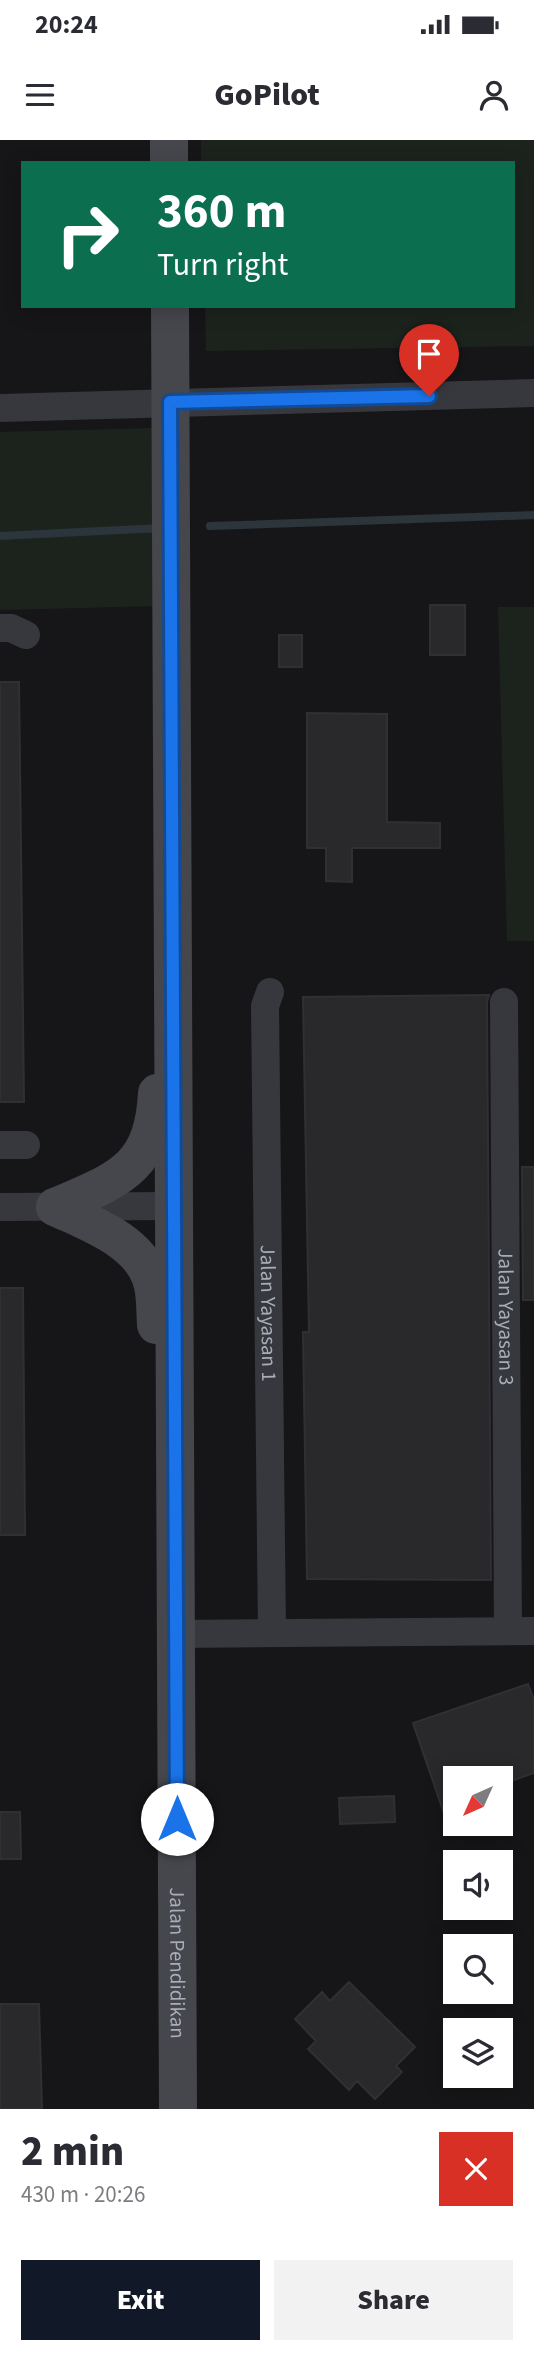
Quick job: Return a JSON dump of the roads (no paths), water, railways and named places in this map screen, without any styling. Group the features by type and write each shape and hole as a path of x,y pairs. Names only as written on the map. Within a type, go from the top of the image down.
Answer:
{"street":[{"path":"169,140 169,161"},
{"name":"Jalan Pendidikan","path":"170,308 178,2109"},
{"path":"0,408 534,393"},
{"name":"Jalan Yayasan 1","path":"270,992 265,1006 272,1633"},
{"name":"Jalan Yayasan 3","path":"504,1002 521,1631"},
{"path":"55,1207 101,1187 124,1173 139,1157 151,1136 156,1115 158,1081 173,1005"},
{"path":"0,1207 174,1206"},
{"path":"55,1207 90,1223 132,1250 152,1281 160,1362 175,1431"},
{"path":"176,1634 521,1631"}],"waterway":[{"path":"210,526 534,515"},
{"path":"0,536 161,528"}]}
